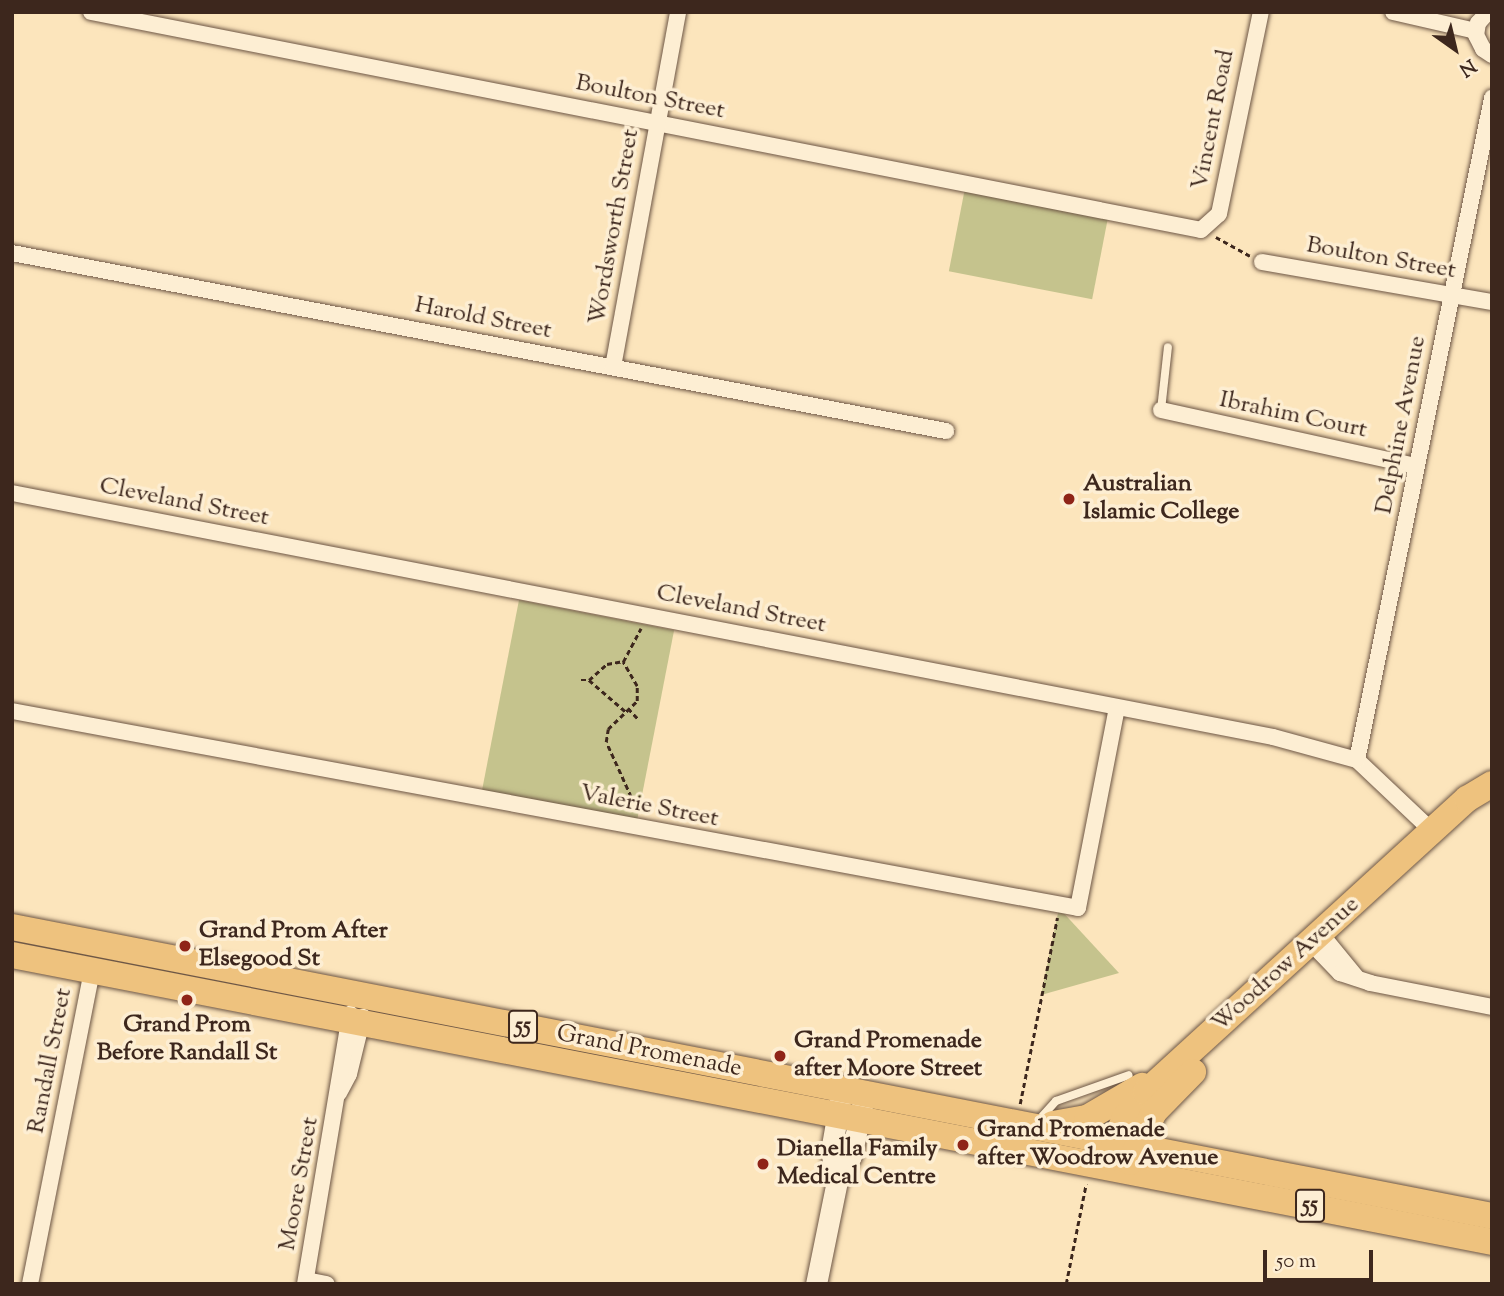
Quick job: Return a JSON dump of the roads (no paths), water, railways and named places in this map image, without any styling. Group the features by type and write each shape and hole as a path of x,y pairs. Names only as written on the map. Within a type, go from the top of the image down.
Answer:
{"main road":[{"name":"Woodrow Avenue","path":"1322,945 1432,831 1492,784"},
{"name":"Woodrow Avenue","path":"1114,1161 1125,1117 1146,1092 1184,1070 1492,795"},
{"name":"Grand Promenade","path":"12,927 358,1009 851,1104 1492,1242"},
{"name":"Grand Promenade","path":"12,954 92,970 358,1009"},
{"path":"1027,1114 1087,1118 1184,1070"},
{"path":"1182,1156 1164,1121 1184,1070"},
{"name":"Grand Promenade","path":"851,1104 1027,1114 1114,1161 1182,1156 1492,1216"}],"street":[{"name":"Boulton Street","path":"91,12 1201,229"},
{"name":"Wordsworth Street","path":"613,367 678,12"},
{"name":"Vincent Road","path":"1201,229 1219,214 1261,12"},
{"path":"1393,12 1476,31"},
{"path":"1488,12 1476,31 1480,46 1492,55"},
{"name":"Delphine Avenue","path":"1357,760 1492,98"},
{"name":"Harold Street","path":"12,253 946,431"},
{"name":"Boulton Street","path":"1262,262 1492,302"},
{"name":"Ibrahim Court","path":"1161,410 1416,466"},
{"name":"Cleveland Street","path":"12,493 1273,737 1357,760 1432,831"},
{"name":"Valerie Street","path":"12,711 1059,908 1078,908 1117,708"},
{"path":"1322,945 1357,978 1492,1007"},
{"name":"Randall Street","path":"30,1284 92,970"},
{"name":"Moore Street","path":"306,1282 339,1093 349,1074 358,1009"},
{"path":"816,1284 837,1181 851,1156 851,1104"},
{"path":"306,1282 327,1284"}],"lane":[{"path":"1161,410 1168,347"},
{"path":"1027,1114 1129,1075"}],"place":[{"name":"Australian Islamic College","path":"1069,499"},
{"name":"Grand Prom After Elsegood St","path":"185,946"},
{"name":"Grand Prom Before Randall St","path":"187,1000"},
{"name":"Grand Promenade after Moore Street","path":"780,1056"},
{"name":"Grand Promenade after Woodrow Avenue","path":"963,1145"},
{"name":"Dianella Family Medical Centre","path":"763,1164"}]}
